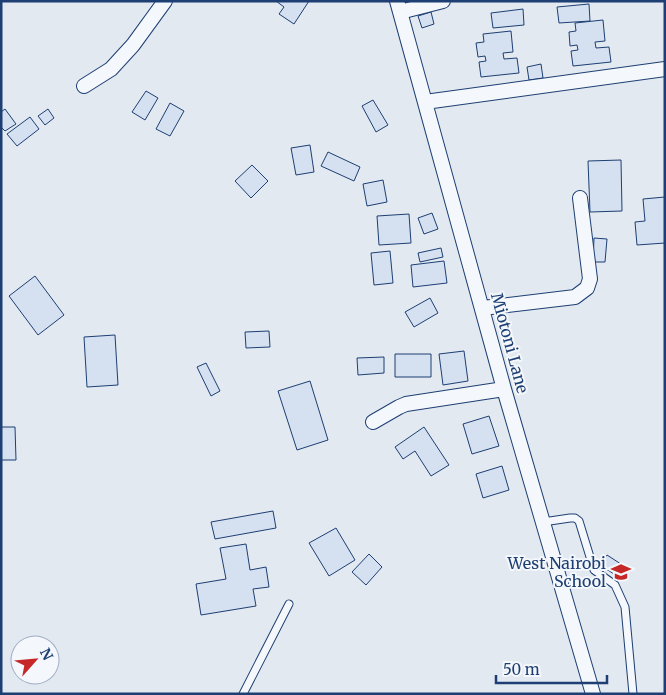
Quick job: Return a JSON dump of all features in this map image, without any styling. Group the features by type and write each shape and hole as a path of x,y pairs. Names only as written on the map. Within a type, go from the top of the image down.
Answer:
{"street":[{"path":"84,86 111,69 133,45 164,1"},
{"path":"398,7 443,1"},
{"name":"Miotoni Lane","path":"398,7 504,389 593,694"},
{"path":"425,102 665,69"},
{"path":"483,308 575,297 587,288 590,278 580,198"},
{"path":"373,422 406,404 504,389"}],"lane":[{"path":"543,522 570,518 575,518 579,521 594,570 615,586 621,596 628,620 633,694"},
{"path":"243,694 289,604"}],"shaded area":[{"path":"1,1 665,1 665,694 1,694"}],"building":[{"path":"276,1 309,1 294,24 279,14 284,7"},
{"path":"589,4 590,21 559,23 557,7"},
{"path":"523,9 524,25 493,28 491,13"},
{"path":"431,12 434,24 422,28 418,16"},
{"path":"603,20 605,41 595,42 596,48 609,47 611,62 573,66 571,51 578,50 577,45 570,46 569,32 576,31 575,23"},
{"path":"511,31 513,52 503,53 504,59 517,58 519,73 481,77 479,62 486,61 485,56 478,57 476,43 484,42 483,34"},
{"path":"541,64 543,78 529,80 527,67"},
{"path":"146,91 158,98 145,120 132,112"},
{"path":"373,100 388,125 376,132 362,106"},
{"path":"170,103 184,111 170,136 156,129"},
{"path":"5,109 16,124 5,131 1,127 1,112"},
{"path":"48,109 54,118 45,125 38,116"},
{"path":"30,117 39,129 17,146 7,134"},
{"path":"310,145 314,172 296,175 291,148"},
{"path":"328,152 360,167 354,181 321,166"},
{"path":"621,160 622,211 590,212 588,161"},
{"path":"252,165 268,181 251,198 235,181"},
{"path":"383,180 387,202 367,206 363,184"},
{"path":"665,197 665,243 637,245 635,222 645,221 643,199"},
{"path":"432,213 438,229 424,234 418,218"},
{"path":"409,214 411,243 379,245 377,216"},
{"path":"594,238 607,239 605,262 593,262"},
{"path":"441,248 443,257 420,262 418,253"},
{"path":"390,251 393,283 374,285 371,253"},
{"path":"444,261 447,283 413,287 411,265"},
{"path":"35,276 64,315 38,335 9,296"},
{"path":"430,298 438,313 414,327 405,312"},
{"path":"269,331 270,347 246,348 245,332"},
{"path":"115,335 118,385 87,387 84,337"},
{"path":"464,351 468,381 443,385 439,354"},
{"path":"395,354 431,354 431,377 395,377"},
{"path":"384,357 384,373 358,375 357,358"},
{"path":"206,363 220,391 211,396 197,367"},
{"path":"310,381 328,440 297,450 278,391"},
{"path":"489,416 499,446 472,454 463,424"},
{"path":"1,427 15,427 16,460 1,460"},
{"path":"424,427 449,465 431,476 415,451 403,459 395,447"},
{"path":"502,466 509,490 483,498 476,474"},
{"path":"273,511 276,528 215,539 211,522"},
{"path":"336,528 355,560 329,576 309,543"},
{"path":"246,544 250,570 266,567 269,587 253,589 256,606 201,615 196,584 226,579 220,548"},
{"path":"369,554 382,567 366,585 352,572"},
{"path":"607,555 624,566 617,576 600,565"}],"place":[{"name":"West Nairobi School","path":"621,572"}]}
